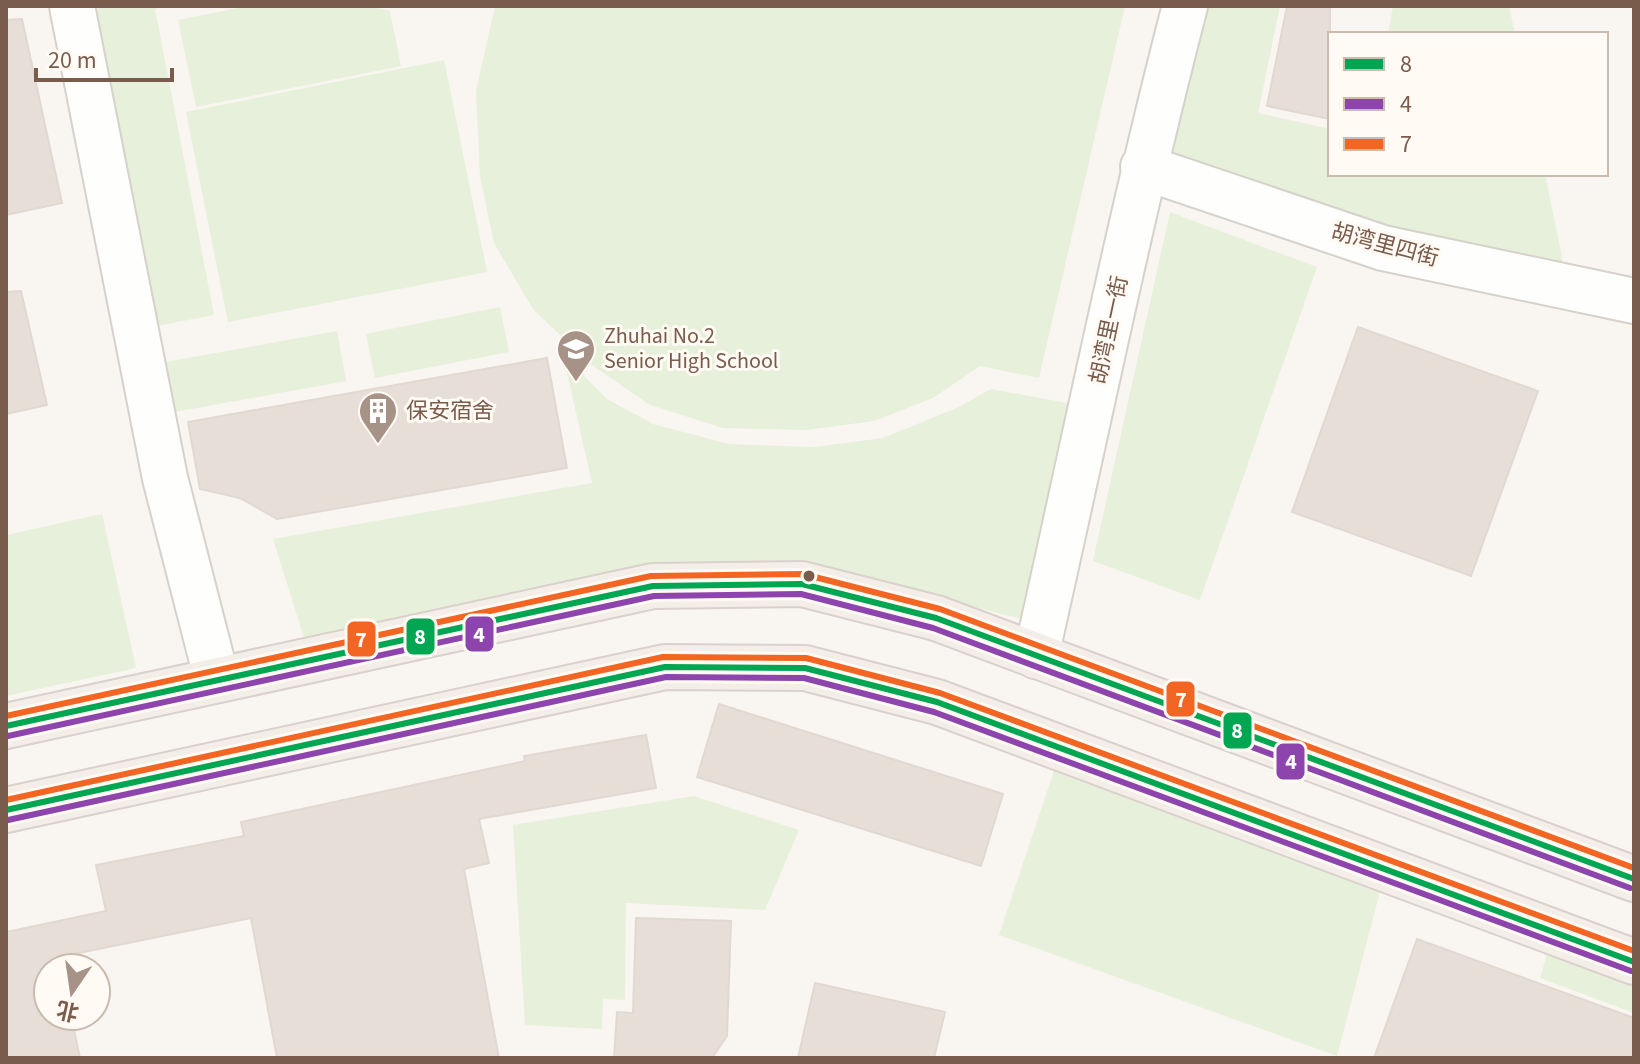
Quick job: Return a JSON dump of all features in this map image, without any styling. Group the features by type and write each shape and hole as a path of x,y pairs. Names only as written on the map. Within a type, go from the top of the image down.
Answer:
{"main road":[{"path":"6,726 653,586 802,584 936,618 1634,879"},
{"path":"6,810 665,667 805,668 937,702 1634,962"}],"lane":[{"path":"72,6 165,478 217,680"},
{"name":"胡湾里一街","path":"1036,656 1143,167 1185,6"},
{"name":"胡湾里四街","path":"1143,167 1383,248 1634,301"}],"green space":[{"path":"84,6 170,6 155,9 214,315 146,328"},
{"path":"248,6 367,6 390,11 401,66 196,107 178,20"},
{"path":"495,6 1125,6 1039,378 980,366 933,398 874,421 807,430 723,428 650,405 589,363 533,309 494,243 480,176 476,91"},
{"path":"1195,6 1280,6 1258,113 1328,129 1328,176 1545,176 1566,277 1151,162"},
{"path":"1393,6 1509,6 1515,32 1388,32"},
{"path":"444,60 487,272 228,322 186,112"},
{"path":"1170,212 1317,267 1200,600 1093,561"},
{"path":"500,307 509,352 375,378 366,334"},
{"path":"337,331 346,381 169,413 160,363"},
{"path":"563,355 607,399 653,424 729,444 815,447 883,438 959,407 991,389 1078,405 1026,620 811,567 305,641 273,539 592,483"},
{"path":"102,514 136,668 6,696 6,535"},
{"path":"1057,762 1383,880 1337,1056 999,935"},
{"path":"694,796 799,830 765,910 626,903 625,1000 603,999 602,1029 525,1025 513,825"},
{"path":"1551,941 1634,972 1634,1013 1540,978"}],"building":[{"path":"1287,6 1330,6 1328,119 1267,106"},
{"path":"22,19 62,203 6,215 6,20"},
{"path":"21,291 47,405 6,414 6,292"},
{"path":"1358,327 1538,391 1471,576 1292,512"},
{"name":"保安宿舍","path":"547,358 567,468 277,519 240,498 200,489 188,422"},
{"path":"719,704 1003,794 981,866 697,777"},
{"path":"646,735 656,788 479,819 489,863 464,869 499,1058 277,1058 251,918 84,952 32,952 32,1032 74,1032 80,1058 6,1058 6,932 106,911 96,865 244,836 241,822 525,761 524,756"},
{"path":"636,918 731,921 727,1036 712,1058 614,1058 617,1012 633,1013"},
{"path":"1417,939 1634,1018 1634,1058 1374,1058"},
{"path":"815,983 945,1012 934,1058 798,1058"}],"transit line":[{"name":"7","path":"6,716 651,576 803,574 940,609 1634,868"},
{"name":"8","path":"6,726 653,586 802,584 936,618 1634,879"},
{"name":"4","path":"8,736 654,596 801,594 933,628 1630,888"},
{"name":"7","path":"6,800 663,657 806,658 940,693 1634,951"},
{"name":"8","path":"6,810 665,667 805,668 937,702 1634,962"},
{"name":"4","path":"8,820 666,677 804,678 934,712 1631,971"}],"place":[{"name":"Zhuhai No.2 Senior High School","path":"576,383"},
{"name":"保安宿舍","path":"378,445"}]}
